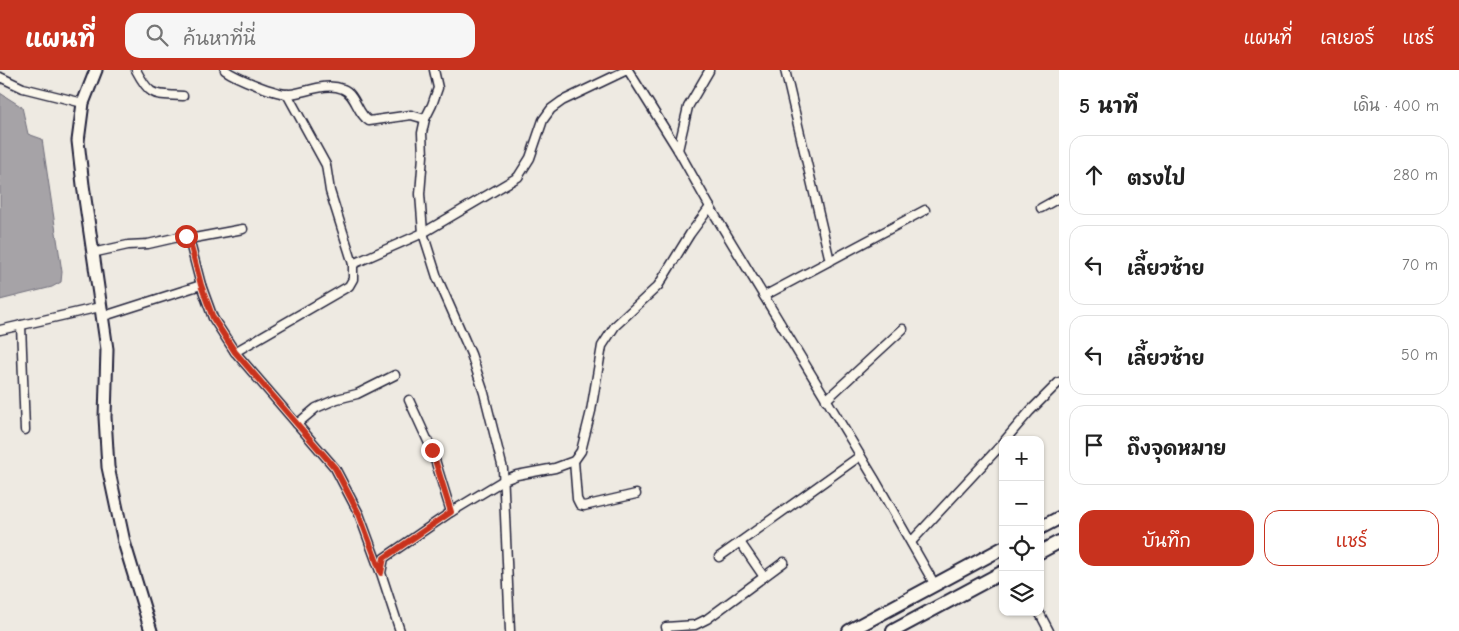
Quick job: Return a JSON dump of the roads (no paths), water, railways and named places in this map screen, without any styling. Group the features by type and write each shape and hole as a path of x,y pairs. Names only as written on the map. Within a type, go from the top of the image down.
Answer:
{"main road":[{"path":"1044,526 1059,518"},
{"path":"1044,550 1059,542"},
{"path":"849,631 999,550"},
{"path":"893,631 999,574"}],"street":[{"path":"96,70 83,103 78,141 100,312 107,349 105,417 108,467 124,542 152,631"},
{"path":"136,70 148,91 153,94 183,96"},
{"path":"226,70 232,76 246,82 287,94 324,86 342,88 347,91 365,118 370,121 411,115 425,119"},
{"path":"434,70 438,88 425,119 422,133 420,194 423,233 437,277 471,354 484,393 503,469 510,631"},
{"path":"353,264 423,233 518,177 530,158 543,120 551,109 562,101 628,70 678,150 935,585"},
{"path":"785,70 830,261"},
{"path":"678,150 688,107 709,71"},
{"path":"0,77 23,88 83,103"},
{"path":"235,352 348,286 353,279 353,264 330,191 326,164 287,94"},
{"path":"1041,208 1059,198"},
{"path":"381,573 384,558 451,512 504,480 555,468 574,461 581,451 602,346 607,336 615,326 658,286 690,234 710,207"},
{"path":"764,296 925,210"},
{"path":"92,253 183,236 189,239 243,228"},
{"path":"189,239 201,285 213,318 235,352 335,468 359,514 400,631"},
{"path":"0,330 100,312 201,285"},
{"path":"21,325 25,430"},
{"path":"826,400 903,329"},
{"path":"297,424 316,408 337,399 358,394 395,375"},
{"path":"1008,436 1059,382"},
{"path":"409,400 432,450 451,512"},
{"path":"911,542 999,447"},
{"path":"719,557 860,456"},
{"path":"574,461 577,498 580,505 584,506 636,494"},
{"path":"740,542 764,577"},
{"path":"667,631 666,627 695,625 708,619 784,562"},
{"path":"1041,616 1049,631"}]}
